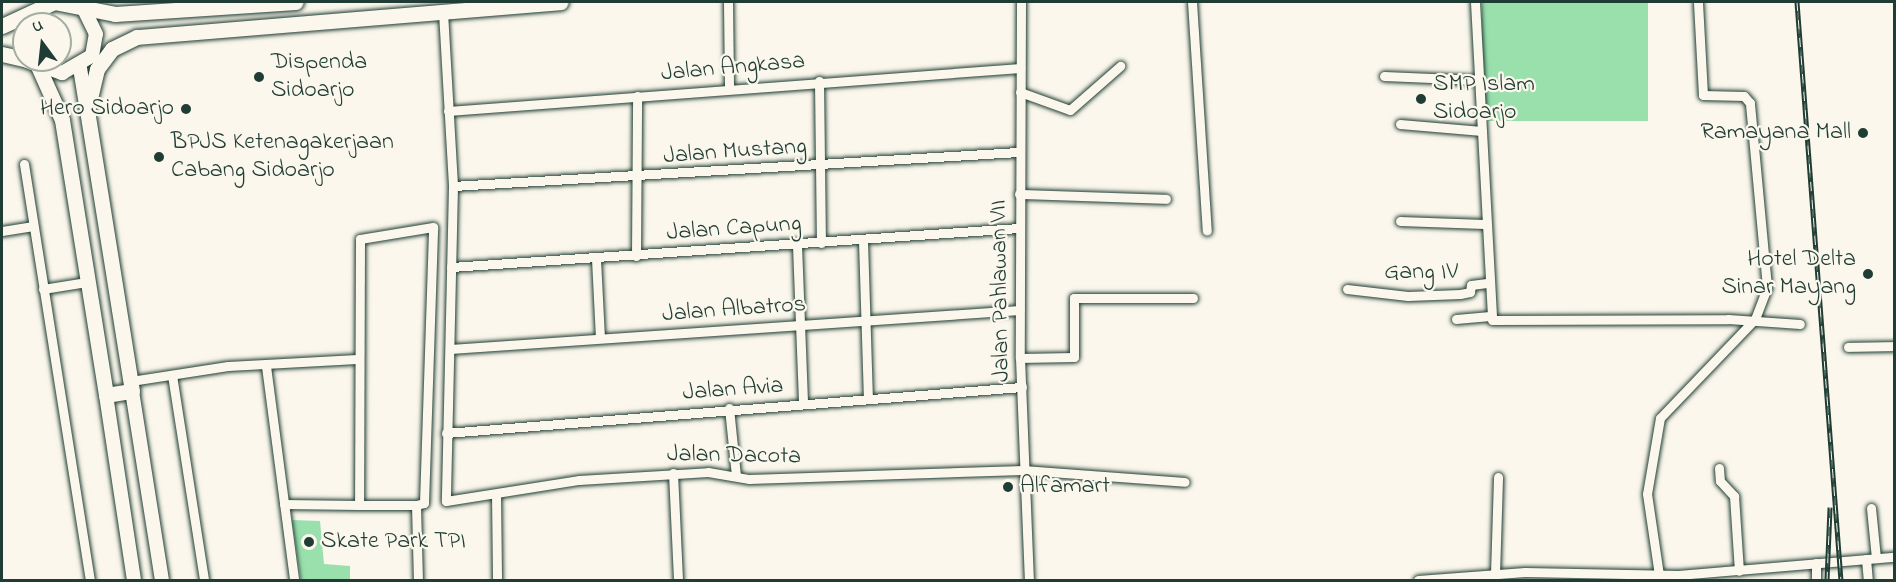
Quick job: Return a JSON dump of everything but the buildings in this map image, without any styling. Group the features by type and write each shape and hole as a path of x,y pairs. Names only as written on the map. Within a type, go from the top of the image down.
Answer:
{"main road":[{"path":"37,12 54,2 134,14 296,2"},
{"path":"87,111 97,69 112,49 137,37 561,2"},
{"path":"83,6 96,41 80,68 162,580"},
{"path":"72,70 80,68"},
{"path":"35,72 62,120 134,580"},
{"path":"106,395 131,386"}],"street":[{"path":"728,2 729,86"},
{"name":"Jalan Pahlawan VII","path":"1021,2 1020,358 1029,580"},
{"path":"1192,2 1207,231"},
{"path":"1475,2 1484,224 1491,318"},
{"path":"1659,574 1647,494 1660,418 1759,319 1767,287 1753,119 1748,98 1702,92 1698,2"},
{"path":"443,12 453,186 446,433"},
{"path":"1020,92 1070,110 1120,66"},
{"name":"Jalan Angkasa","path":"448,111 637,96 729,86 1020,68"},
{"path":"1384,76 1479,80"},
{"path":"819,81 821,243"},
{"path":"636,256 634,179 637,96"},
{"path":"1400,124 1482,131"},
{"name":"Jalan Mustang","path":"453,186 634,179 1019,152"},
{"path":"24,164 90,580"},
{"path":"1019,194 1166,199"},
{"path":"1400,221 1484,224"},
{"path":"2,225 32,223"},
{"path":"2,231 32,223"},
{"path":"284,504 359,505 416,505 424,503 433,226 360,239 357,359 359,505"},
{"name":"Jalan Capung","path":"451,267 863,241 1019,228"},
{"path":"863,241 868,399"},
{"path":"797,245 803,404"},
{"path":"596,259 600,338"},
{"path":"43,289 86,282"},
{"name":"Gang IV","path":"1347,289 1408,296 1460,294 1470,292 1471,285 1487,283"},
{"path":"1020,358 1074,357 1074,298 1193,298"},
{"name":"Jalan Albatros","path":"450,349 1020,310"},
{"path":"1456,319 1759,319 1800,324"},
{"path":"1848,347 1894,346"},
{"path":"131,386 172,375 357,359"},
{"path":"266,366 294,580"},
{"path":"172,375 204,580"},
{"name":"Jalan Avia","path":"446,433 729,408 1022,387"},
{"path":"729,408 736,476"},
{"name":"Jalan Dacota","path":"446,433 446,501 673,473 736,476 1023,470 1185,482"},
{"path":"1719,468 1720,481 1734,496 1739,571"},
{"path":"673,473 678,580"},
{"path":"1495,574 1498,477"},
{"path":"496,494 497,580"},
{"path":"416,505 418,580"},
{"path":"1868,580 1871,558 1871,508"},
{"path":"1418,580 1495,574 1525,576 1678,575 1894,557"},
{"path":"1816,563 1816,580"}],"green space":[{"path":"1482,2 1648,2 1648,121 1482,121"},
{"name":"Skate Park TPI","path":"292,520 320,521 324,564 350,566 350,580 301,580"}],"railway":[{"path":"1797,2 1841,580"},
{"path":"1827,580 1830,507"}],"place":[{"name":"Dispenda Sidoarjo","path":"259,77"},
{"name":"SMP Islam Sidoarjo","path":"1421,99"},
{"name":"Hero Sidoarjo","path":"186,109"},
{"name":"Ramayana Mall","path":"1863,133"},
{"name":"BPJS Ketenagakerjaan Cabang Sidoarjo","path":"159,157"},
{"name":"Hotel Delta Sinar Mayang","path":"1868,274"},
{"name":"Alfamart","path":"1008,487"},
{"name":"Skate Park TPI","path":"309,542"}]}
